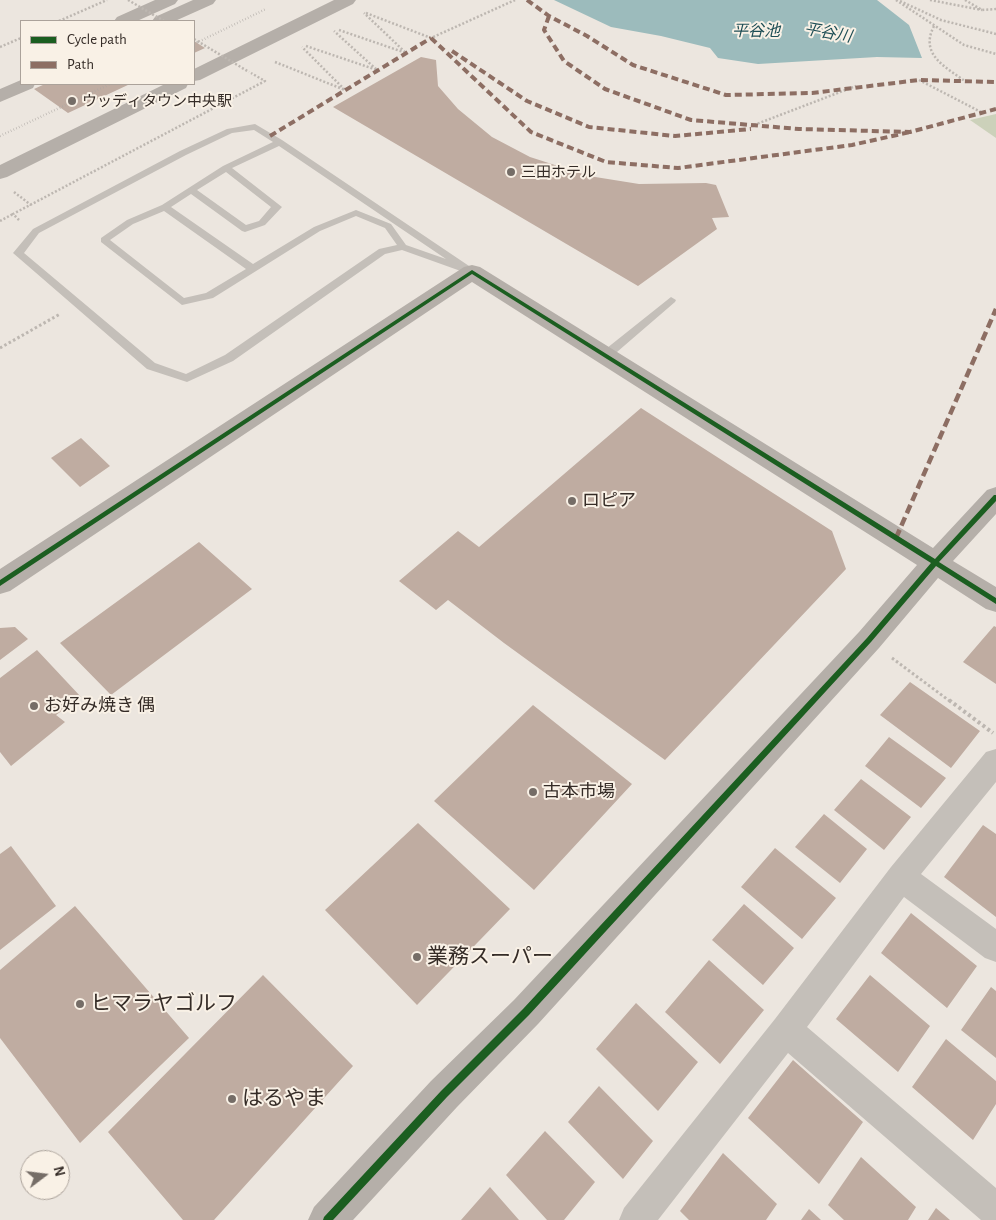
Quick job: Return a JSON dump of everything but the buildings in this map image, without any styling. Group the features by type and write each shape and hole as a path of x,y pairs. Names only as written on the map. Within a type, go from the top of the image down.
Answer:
{"street":[{"path":"125,20 169,0"},
{"path":"164,20 206,0"},
{"path":"195,58 313,0"},
{"path":"195,76 348,0"},
{"path":"0,78 20,69"},
{"path":"0,96 24,85"},
{"path":"0,153 140,85"},
{"path":"0,172 177,85"},
{"path":"0,583 472,272 996,601"},
{"path":"327,1220 444,1094 526,1012 869,640 935,563 996,497"},
{"path":"642,1218 902,877 996,761"},
{"path":"902,877 996,947"},
{"path":"786,1030 996,1210"}],"lane":[{"path":"255,127 472,272 404,247 382,251 229,358 187,378 151,366 18,253 36,231 183,153 230,131 255,127"},
{"path":"279,142 226,168 165,206 130,222 104,240 182,302 209,296 317,228 356,213 388,226 404,247"},
{"path":"191,190 246,229 262,223 277,207 226,168"},
{"path":"165,206 253,269"},
{"path":"606,355 671,300"}],"path":[{"path":"61,20 107,0"},
{"path":"128,0 160,20"},
{"path":"267,58 345,90 297,43 377,70 329,27 406,53 362,11 431,38 515,0"},
{"path":"897,0 964,46 996,54"},
{"path":"897,0 941,20 996,34"},
{"path":"930,0 982,10 996,9"},
{"path":"947,0 956,5"},
{"path":"965,0 982,10"},
{"path":"934,26 929,33 927,44 929,49 937,59 966,82"},
{"path":"0,47 20,38"},
{"path":"195,40 249,72"},
{"path":"919,80 981,112"},
{"path":"754,125 856,86"},
{"path":"7,195 14,192 31,205"},
{"path":"0,221 13,214"},
{"path":"0,348 63,312"},
{"path":"869,640 996,735"}],"green space":[{"path":"996,114 996,138 970,120"}],"water":[{"name":"平谷池","path":"554,0 877,0 909,25 922,58 877,57 758,64 718,58 710,48 661,36 611,27"}],"railway":[{"path":"195,44 266,9"},
{"path":"0,136 108,85"}],"marked path":[{"path":"527,0 549,16 587,36 633,65 726,95 812,93 919,80 996,82"},
{"path":"549,16 544,30 564,61 605,89 691,120 799,129 910,132 996,109"},
{"path":"431,38 531,132 606,162 678,168 852,145 910,132"},
{"path":"270,136 431,38"},
{"path":"452,51 527,101 589,127 675,136 751,129"},
{"path":"896,538 996,309"}],"cycle path":[{"path":"0,583 472,272 996,601"},
{"path":"327,1220 444,1094 526,1012 869,640 935,563 996,497"}],"place":[{"name":"ウッディタウン中央駅","path":"72,101"},
{"name":"三田ホテル","path":"511,172"},
{"name":"ロピア","path":"572,501"},
{"name":"お好み焼き 偶","path":"34,706"},
{"name":"古本市場","path":"533,792"},
{"name":"業務スーパー","path":"417,957"},
{"name":"ヒマラヤゴルフ","path":"80,1004"},
{"name":"はるやま","path":"232,1099"}],"water label":[{"name":"平谷川","path":"828,33"}]}
